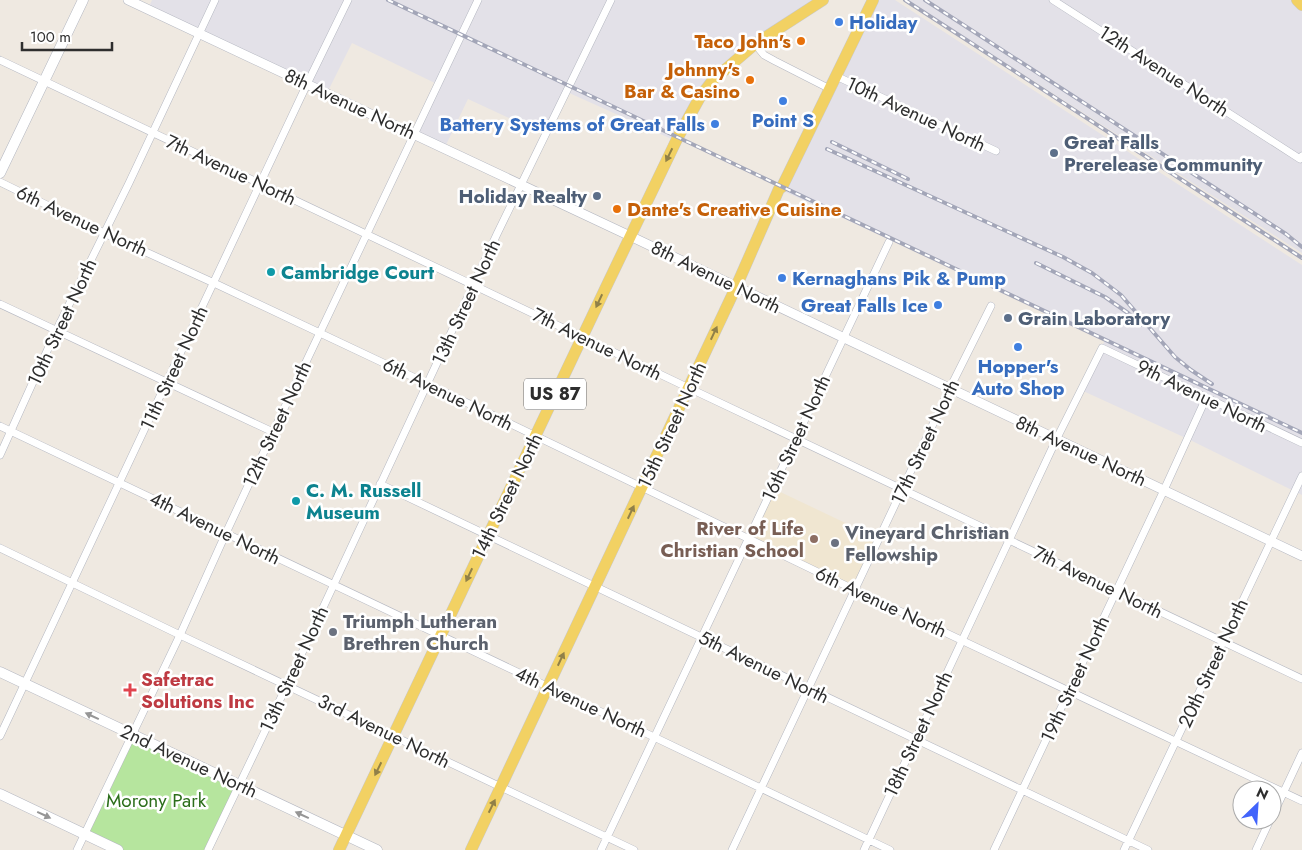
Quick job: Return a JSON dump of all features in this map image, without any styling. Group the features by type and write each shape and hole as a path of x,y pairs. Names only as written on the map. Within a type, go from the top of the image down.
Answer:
{"main road":[{"path":"0,173 83,0"},
{"name":"14th Street North","path":"339,850 630,236 678,137 700,97 713,80 756,44 824,0"},
{"name":"15th Street North","path":"471,850 780,190 873,0"},
{"path":"1297,0 1302,5"},
{"name":"2nd Avenue North","path":"0,672 377,850"},
{"path":"0,794 118,850"}],"street":[{"name":"8th Avenue North","path":"128,0 521,184 1302,556"},
{"name":"10th Street North","path":"0,455 56,331 153,133 215,0"},
{"name":"11th Street North","path":"0,736 348,0"},
{"name":"12th Street North","path":"77,850 478,0"},
{"name":"13th Street North","path":"208,850 521,184 611,0"},
{"name":"12th Avenue North","path":"1053,0 1301,157"},
{"name":"10th Avenue North","path":"756,44 764,54 775,61 830,89"},
{"name":"7th Avenue North","path":"0,60 1302,679"},
{"name":"10th Avenue North","path":"836,76 996,152"},
{"name":"6th Avenue North","path":"0,182 1302,801"},
{"name":"16th Street North","path":"601,850 889,242"},
{"path":"0,304 273,432"},
{"name":"17th Street North","path":"732,850 990,306"},
{"name":"9th Avenue North","path":"1102,348 1302,443"},
{"name":"18th Street North","path":"864,850 1009,539 1102,348"},
{"name":"19th Street North","path":"994,850 1206,398"},
{"name":"4th Avenue North","path":"0,426 890,850"},
{"name":"20th Street North","path":"1124,850 1302,476"},
{"name":"5th Avenue North","path":"380,484 1148,850"},
{"name":"3rd Avenue North","path":"0,548 634,850"},
{"path":"1282,796 1302,753"},
{"path":"1256,850 1265,830"}],"shaded area":[{"path":"152,0 823,0 713,80 676,141 567,92 546,135 468,99 444,149 413,135 437,84 352,43 327,93 148,9"},
{"path":"873,0 895,0 1302,265 1302,495 1188,439 1081,390 1105,340 779,189"},
{"path":"907,0 1297,0 1302,5 1302,253"},
{"name":"River of Life Christian School","path":"772,488 879,539 855,590 748,539"}],"green space":[{"name":"Morony Park","path":"132,735 239,785 208,850 118,850 85,834"}],"railway":[{"path":"388,0 1302,433"},
{"path":"905,0 1302,258"},
{"path":"925,0 1286,234 1302,247"},
{"path":"832,142 908,179"},
{"path":"827,149 1063,257 1092,273 1121,295 1175,357 1212,384"},
{"path":"1036,263 1105,297 1141,325"}],"place":[{"name":"Holiday","path":"839,22"},
{"name":"Taco John's","path":"801,41"},
{"name":"Johnny's Bar & Casino","path":"750,80"},
{"name":"Point S","path":"783,101"},
{"name":"Battery Systems of Great Falls","path":"715,124"},
{"name":"Great Falls Prerelease Community","path":"1054,153"},
{"name":"Holiday Realty","path":"597,196"},
{"name":"Dante's Creative Cuisine","path":"617,209"},
{"name":"Cambridge Court","path":"271,272"},
{"name":"Kernaghans Pik & Pump","path":"782,278"},
{"name":"Great Falls Ice","path":"938,305"},
{"name":"Grain Laboratory","path":"1008,318"},
{"name":"Hopper's Auto Shop","path":"1018,347"},
{"name":"C. M. Russell Museum","path":"296,501"},
{"name":"River of Life Christian School","path":"814,539"},
{"name":"Vineyard Christian Fellowship","path":"835,543"},
{"name":"Triumph Lutheran Brethren Church","path":"333,632"},
{"name":"Safetrac Solutions Inc","path":"130,690"}]}
